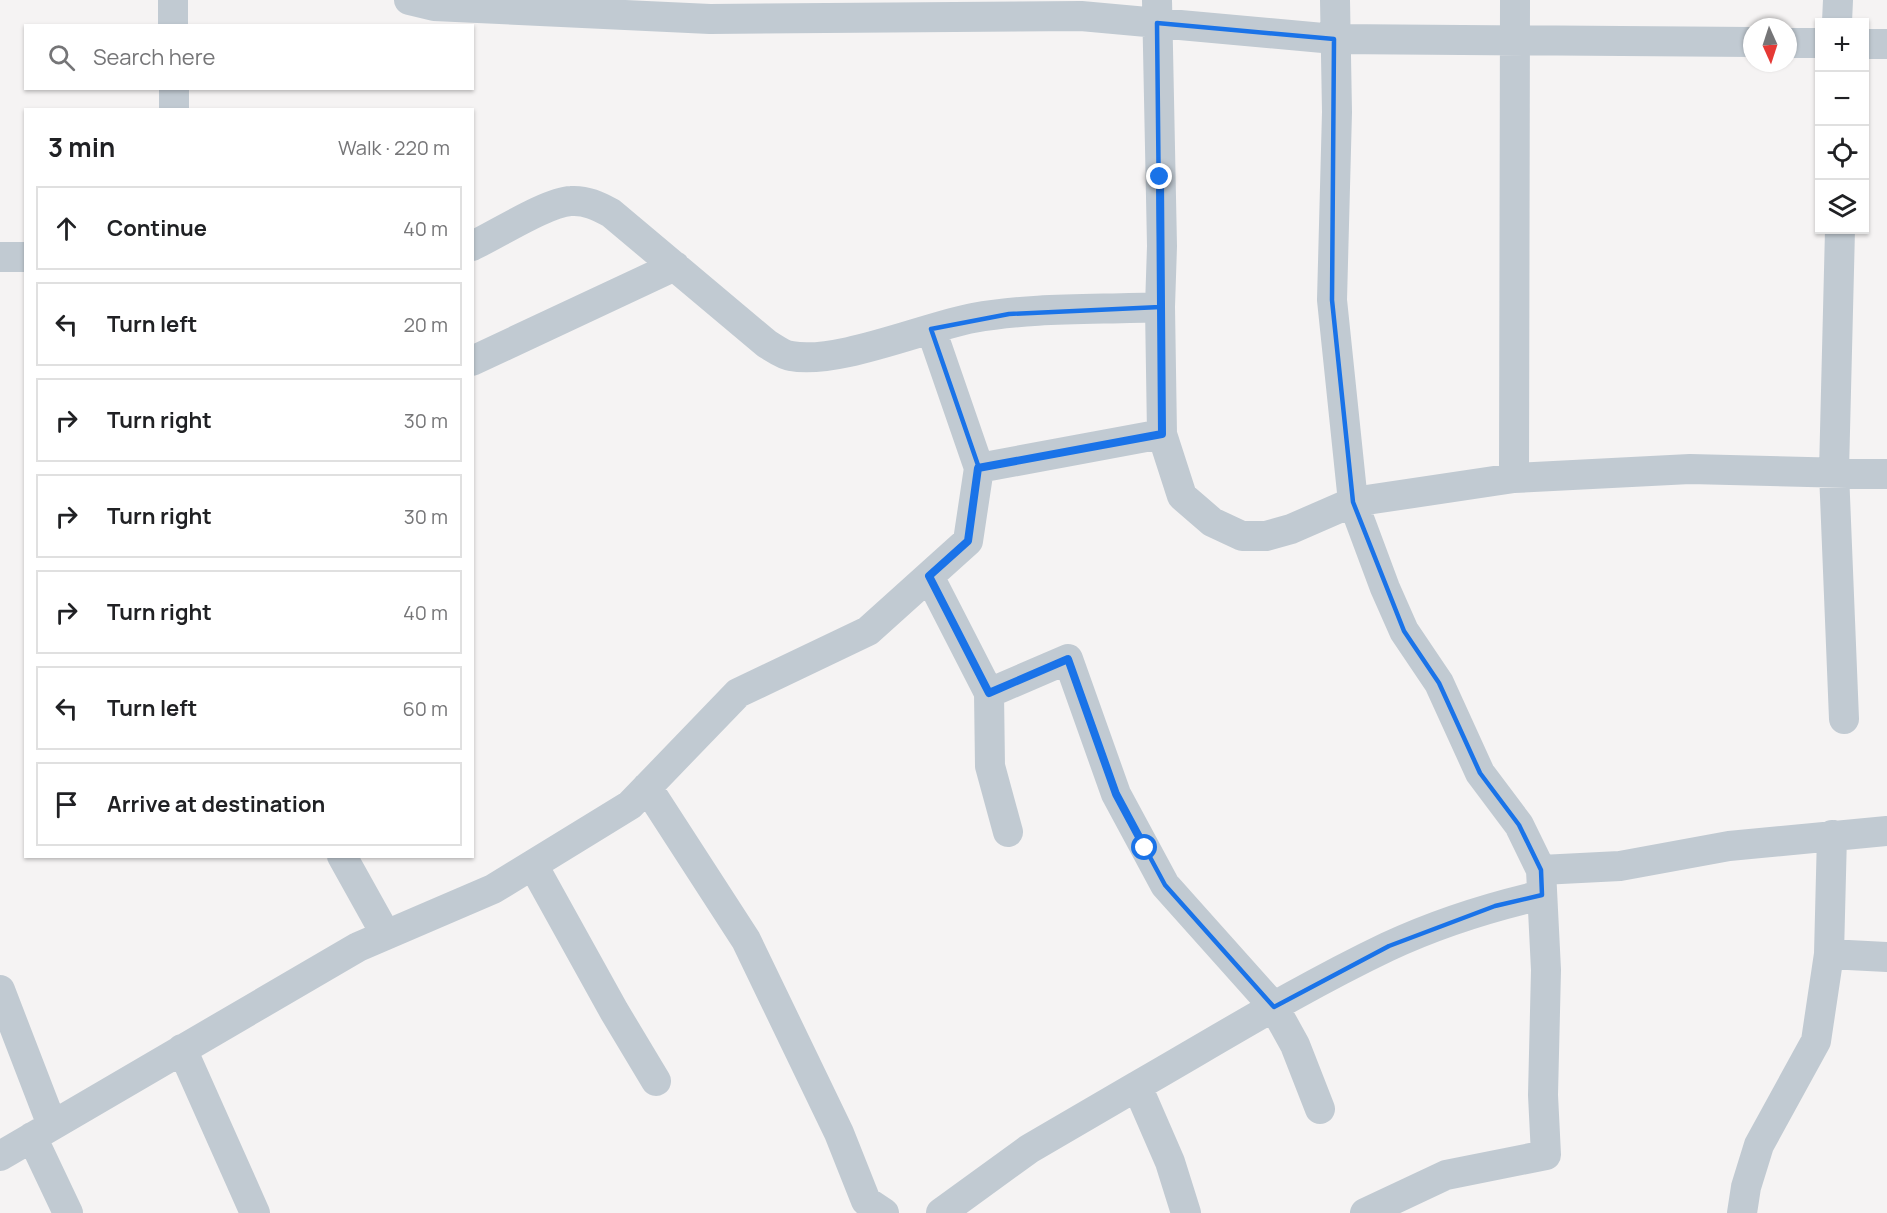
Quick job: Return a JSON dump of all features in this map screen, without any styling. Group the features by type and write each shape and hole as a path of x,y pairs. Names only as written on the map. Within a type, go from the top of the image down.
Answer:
{"street":[{"path":"173,0 173,24"},
{"path":"409,0 434,6 710,19 1081,16 1157,12 1334,39 1743,42"},
{"path":"1335,0 1337,112 1332,300 1353,502 1404,632 1439,683 1480,773 1519,825 1541,882 1546,970 1543,1095 1546,1155 1446,1175 1365,1213"},
{"path":"1514,478 1515,0"},
{"path":"1837,18 1838,0"},
{"path":"1157,12 1162,246 1160,307 1162,434 1182,496 1212,522 1242,536 1266,536 1291,529 1353,502 1514,478 1690,469 1887,474"},
{"path":"1797,43 1815,43"},
{"path":"1869,44 1887,44"},
{"path":"174,90 174,108"},
{"path":"474,245 551,207 568,201 592,203 611,213 767,344 790,356 830,354 972,318 1009,314 1160,307"},
{"path":"1840,234 1834,472 1844,719"},
{"path":"0,257 24,257"},
{"path":"474,360 675,266"},
{"path":"0,1156 358,947 493,889 533,865 630,805 738,693 868,631 968,541 978,468 931,329"},
{"path":"978,468 1162,434"},
{"path":"929,576 989,693 990,766 1008,832"},
{"path":"989,693 1068,659 1116,794 1165,885 1274,1007 1295,1045 1320,1109"},
{"path":"647,787 746,940 839,1132 866,1201 884,1213"},
{"path":"941,1213 1029,1149 1274,1007 1389,946 1495,906 1541,882 1729,846 1887,831"},
{"path":"1742,1213 1746,1187 1759,1145 1816,1041 1829,954 1832,835"},
{"path":"343,858 386,935"},
{"path":"533,865 614,1011 656,1081"},
{"path":"1829,954 1887,957"},
{"path":"0,990 68,1213"},
{"path":"182,1049 255,1213"},
{"path":"1137,1086 1170,1162 1186,1213"}],"highlighted area":[{"path":"1157,23 1334,39 1332,300 1353,502 1404,631 1439,683 1480,773 1519,825 1541,870 1542,895 1495,906 1389,946 1274,1007 1165,885 1116,794 1068,659 989,693 929,576 968,541 979,468 931,329 1009,314 1160,307"}],"route":[{"path":"1145,848 1116,794 1068,659 989,693 929,576 968,541 978,468 1162,434 1160,177"}]}
